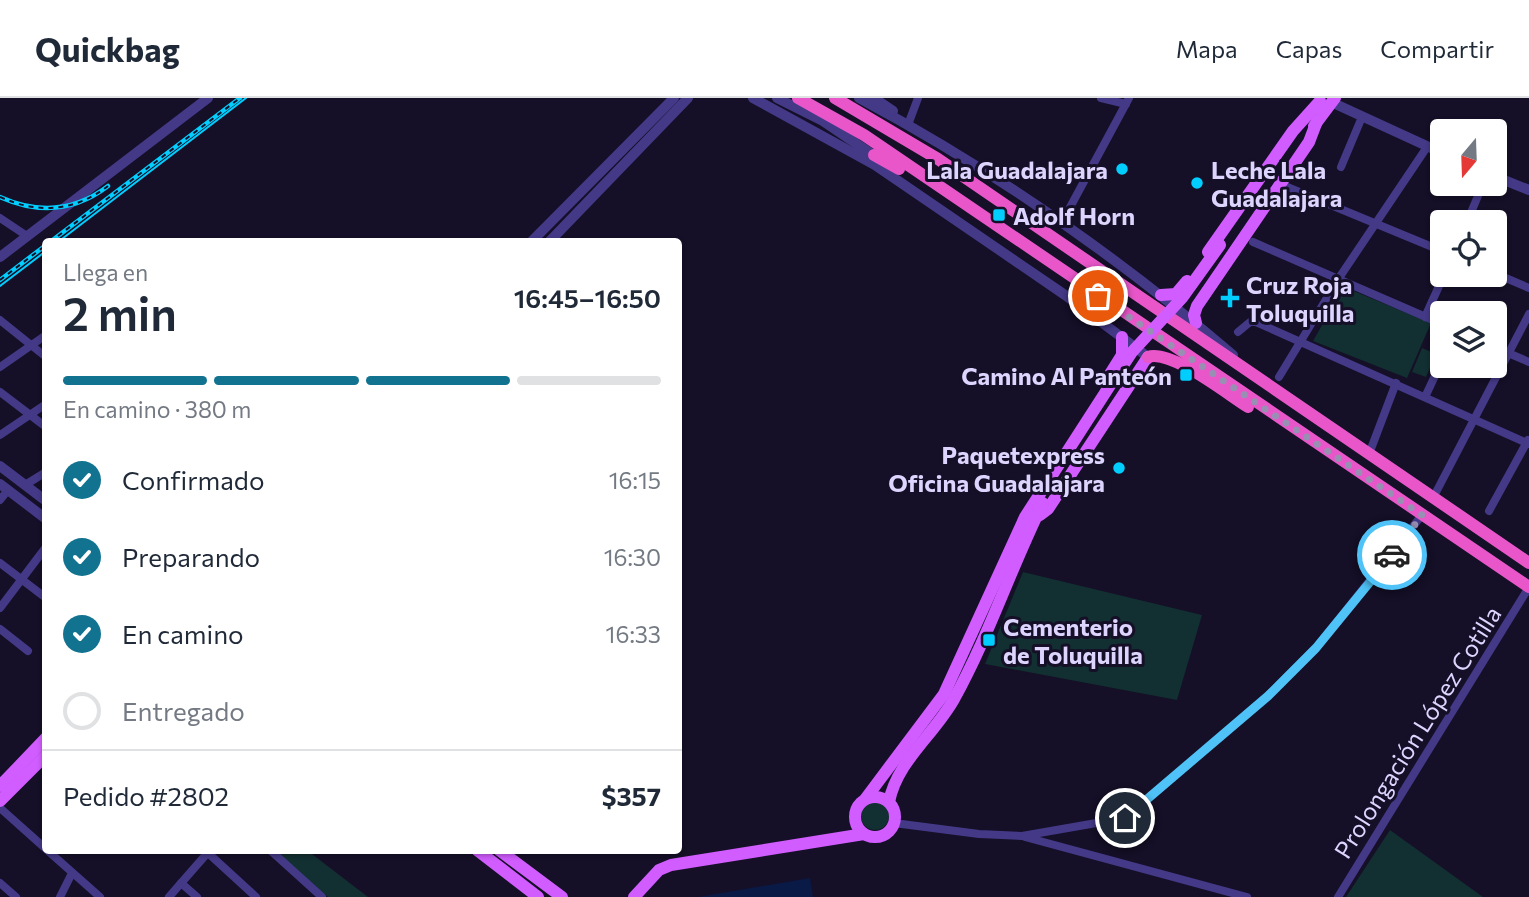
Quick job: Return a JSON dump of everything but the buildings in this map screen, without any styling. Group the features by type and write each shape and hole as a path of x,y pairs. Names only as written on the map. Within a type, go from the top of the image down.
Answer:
{"highway":[{"path":"798,98 864,135 1529,587"},
{"path":"835,98 938,159 1255,373 1368,454 1529,563"},
{"path":"874,155 967,206"},
{"path":"1148,357 1162,355 1177,362 1295,436 1335,456"}],"main road":[{"path":"1161,295 1177,294 1190,277 1220,252 1280,184 1309,142 1325,99"},
{"path":"864,834 855,820 857,807 944,694 1030,519 1119,378 1195,294 1220,252 1325,99"},
{"path":"1196,324 1195,310 1208,289 1220,252 1317,121"},
{"path":"1190,277 1193,290 1199,293 1208,289"},
{"path":"888,802 893,782 953,701 997,611 1030,519 1029,499 1119,360 1124,348 1122,337"},
{"path":"1030,519 1048,509 1148,357"},
{"path":"1119,360 1130,363 1137,372"},
{"path":"0,786 42,742"},
{"path":"0,801 42,759"},
{"path":"634,897 659,870 671,865 864,834 881,836 894,824 894,812 888,802 878,797 866,798"},
{"path":"826,840 855,820"},
{"path":"486,854 538,897"},
{"path":"504,854 562,897"}],"street":[{"path":"0,257 208,98"},
{"path":"535,238 674,98"},
{"path":"553,238 688,98"},
{"path":"753,98 845,147 913,190 1148,357"},
{"path":"777,98 823,121 874,155 913,190"},
{"path":"859,98 872,101 931,138"},
{"path":"909,122 918,98"},
{"path":"1061,224 1127,101 1101,98"},
{"path":"1325,99 1430,148"},
{"path":"872,101 972,161 1161,295 1255,373"},
{"path":"1341,167 1362,117"},
{"path":"1279,377 1339,278 1427,147"},
{"path":"1507,181 1529,190"},
{"path":"1280,184 1430,246"},
{"path":"0,218 27,236"},
{"path":"1253,242 1430,319"},
{"path":"1507,279 1529,288"},
{"path":"1425,317 1439,287"},
{"path":"1433,498 1529,314"},
{"path":"0,320 42,354"},
{"path":"1238,332 1253,321 1528,442 1489,511"},
{"path":"0,367 42,338"},
{"path":"1509,353 1529,362"},
{"path":"1425,397 1434,378"},
{"path":"1368,454 1395,383"},
{"path":"0,392 42,424"},
{"path":"0,435 42,407"},
{"path":"0,466 42,498 29,506"},
{"path":"25,485 42,474"},
{"path":"0,500 4,487 42,516"},
{"path":"1023,836 1125,818 1316,648 1422,515"},
{"path":"0,608 42,552"},
{"path":"0,563 42,595"},
{"name":"Prolongación López Cotilla","path":"1338,897 1529,587"},
{"path":"0,629 28,651"},
{"path":"0,808 42,846"},
{"path":"894,824 1023,836 1247,897"},
{"path":"51,854 100,897"},
{"path":"169,897 207,854"},
{"path":"211,854 256,897"},
{"path":"274,854 322,897"},
{"path":"60,897 72,873"},
{"path":"181,883 197,897"},
{"path":"2,887 16,897"}],"green space":[{"path":"1344,287 1430,323 1407,378 1313,341"},
{"path":"1422,348 1430,351 1430,368 1426,377 1412,372"},
{"path":"1023,572 1202,615 1177,700 985,664"},
{"path":"875,802 885,806 889,816 885,826 875,830 865,826 861,816 865,806"},
{"path":"1390,830 1483,897 1346,897"},
{"path":"278,854 312,854 368,897 328,897"}],"water":[{"path":"810,878 813,897 698,897"}],"tram line":[{"path":"63,238 246,98"},
{"path":"0,286 42,254"}],"railway":[{"path":"55,238 240,98"},
{"path":"0,197 28,206 56,208 82,201 108,186"},
{"path":"0,280 42,248"}],"way so far":[{"path":"1098,296 1422,515 1392,555"}],"place":[{"name":"Lala Guadalajara","path":"1122,169"},
{"name":"Leche Lala Guadalajara","path":"1197,183"},
{"name":"Adolf Horn","path":"999,215"},
{"name":"Cruz Roja Toluquilla","path":"1230,298"},
{"name":"Camino Al Panteón","path":"1186,375"},
{"name":"Paquetexpress Oficina Guadalajara","path":"1119,468"},
{"name":"Cementerio de Toluquilla","path":"989,640"}],"route":[{"path":"1125,818 1268,696 1316,648 1392,555"}]}
